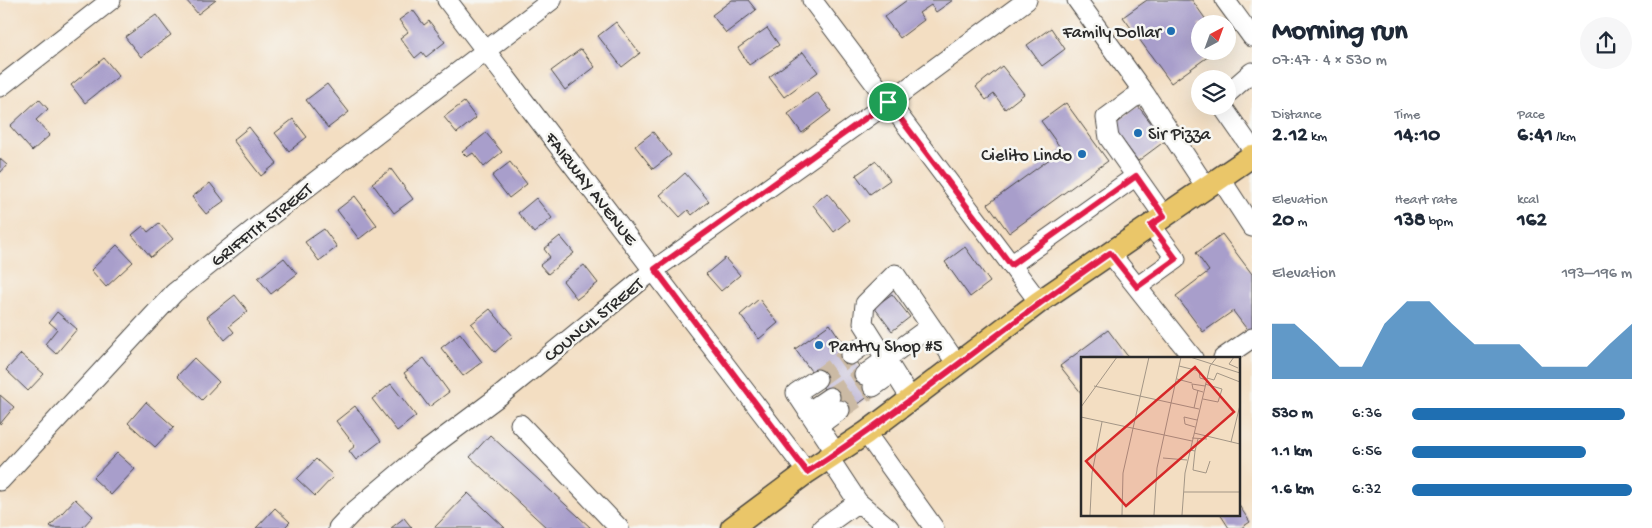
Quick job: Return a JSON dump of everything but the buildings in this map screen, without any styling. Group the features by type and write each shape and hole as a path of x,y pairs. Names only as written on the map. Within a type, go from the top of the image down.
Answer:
{"main road":[{"path":"739,526 807,472 866,434 1039,302 1252,156"}],"street":[{"path":"0,87 111,0"},
{"name":"FAIRWAY AVENUE","path":"447,0 655,269 807,472"},
{"name":"GRIFFITH STREET","path":"0,481 174,293 274,213 552,0"},
{"path":"812,0 1039,302"},
{"name":"COUNCIL STREET","path":"338,528 352,513 423,453 502,394 655,269 1027,0"},
{"path":"1077,0 1213,183 1252,227"},
{"path":"1225,0 1252,37"},
{"path":"1236,86 1252,72"},
{"path":"1137,287 1176,259 1136,176 1109,138 1106,118 1133,98 1145,94"},
{"path":"1228,115 1252,149"},
{"path":"1011,265 1136,176"},
{"path":"1110,253 1192,357"},
{"path":"911,399 864,323 865,304 895,274 957,364"},
{"path":"868,381 890,366 931,326"},
{"path":"1224,357 1252,338"},
{"path":"850,355 873,339"},
{"path":"816,379 796,393 813,419 858,502 888,528"},
{"path":"813,419 835,404"},
{"path":"520,424 619,528"},
{"path":"866,434 934,528"},
{"path":"822,528 858,502"}],"tunnel":[{"path":"817,379 850,355"},
{"path":"830,397 864,375"},
{"path":"840,410 873,387"}],"place":[{"name":"Family Dollar","path":"1171,31"},
{"name":"Sir Pizza","path":"1138,133"},
{"name":"Cielito Lindo","path":"1082,154"},
{"name":"Pantry Shop #5","path":"819,345"}],"route":[{"path":"888,102 1011,265 1136,176 1164,216 1151,225 1176,259 1137,287 1110,253 1039,302 866,434 807,472 655,269 888,102"}]}
